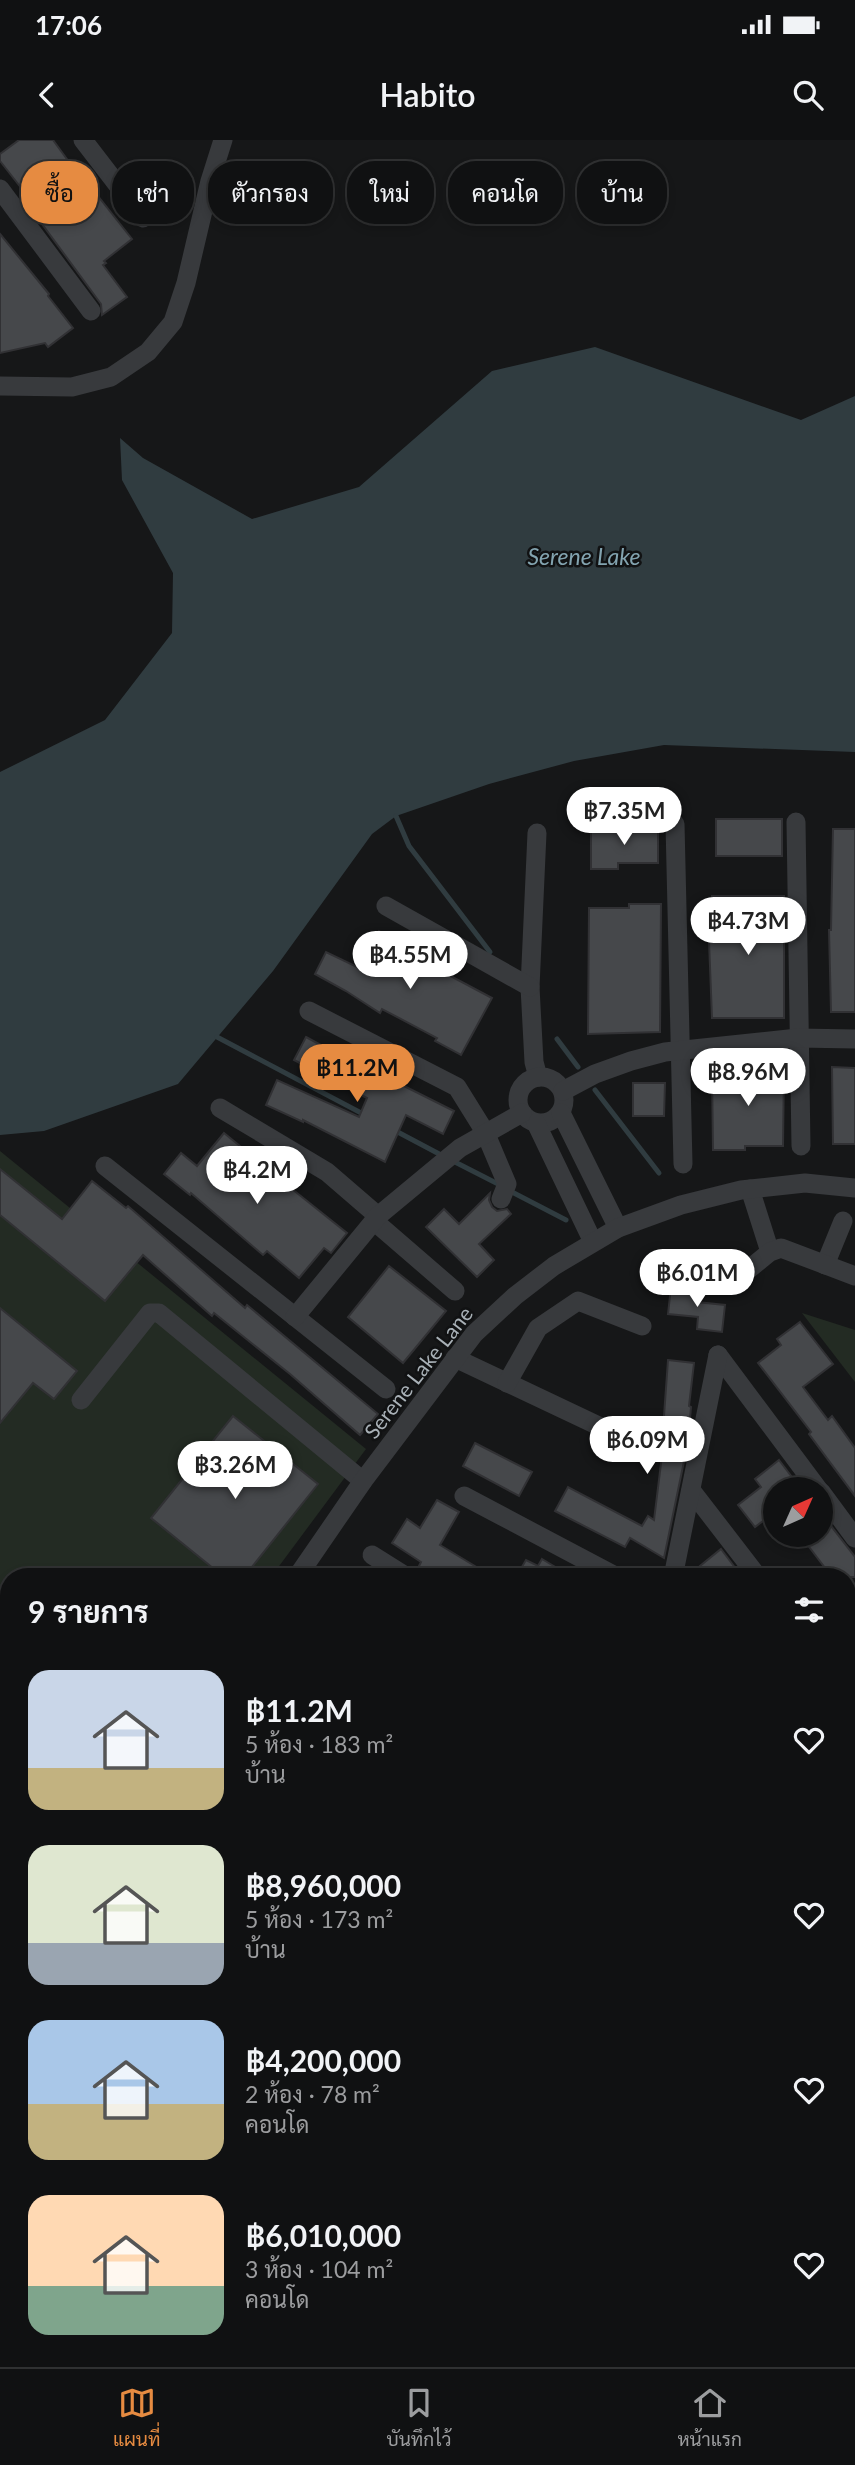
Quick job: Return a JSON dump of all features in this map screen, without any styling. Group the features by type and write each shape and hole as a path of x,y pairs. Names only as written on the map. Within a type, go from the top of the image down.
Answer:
{"street":[{"path":"83,140 112,178"},
{"path":"0,386 72,387 111,377 148,352 173,322 186,283 223,140"},
{"path":"0,189 91,311"},
{"path":"796,822 801,1146"},
{"path":"675,824 683,1164"},
{"path":"537,833 530,991 534,1062 538,1077"},
{"path":"386,906 530,991"},
{"path":"309,1011 457,1087 485,1132 504,1192"},
{"path":"563,1091 595,1074 665,1052 798,1038 855,1039"},
{"path":"295,1317 376,1218 448,1158 485,1132 529,1118 550,1122 561,1113 565,1099 563,1091 553,1080 538,1077 531,1079 520,1090 518,1104 529,1118 593,1242"},
{"path":"220,1108 327,1172 455,1291"},
{"path":"561,1113 618,1228"},
{"path":"105,1166 386,1389"},
{"name":"Serene Lake Lane","path":"303,1568 363,1481 474,1334 515,1296 554,1266 618,1228 681,1205 750,1189 805,1183 855,1188"},
{"path":"750,1189 770,1252"},
{"path":"825,1265 843,1221"},
{"path":"713,1282 738,1278 770,1252 781,1248 855,1276"},
{"path":"507,1383 538,1328 579,1301 642,1326"},
{"path":"81,1400 150,1313 159,1313 363,1481"},
{"path":"675,1568 718,1355 810,1477"},
{"path":"455,1358 641,1446"},
{"path":"691,1490 751,1568"},
{"path":"464,1496 600,1568"},
{"path":"833,1508 855,1538"},
{"path":"372,1555 393,1568"}],"shaded area":[{"path":"0,1151 366,1449 278,1568 0,1568"},
{"path":"802,1313 855,1330 855,1382"}],"water":[{"name":"Serene Lake","path":"595,347 801,420 855,396 855,752 664,745 574,761 489,784 396,816 372,834 273,971 178,1084 44,1131 0,1135 0,772 105,720 172,633 173,573 122,480 120,438 143,458 252,519 359,487 492,371"}],"building":[{"path":"19,140 53,140 68,161 21,161 21,188 0,161 0,154"},
{"path":"98,196 112,214 112,224 120,224 132,239 104,261 106,263 103,265 127,297 102,315 101,304 42,224 98,224"},
{"path":"0,234 73,328 48,347 45,343 0,353"},
{"path":"716,819 782,819 782,856 716,856"},
{"path":"631,826 658,826 658,863 618,863 618,869 591,869 591,832 631,832"},
{"path":"833,829 855,829 855,1012 831,1012 829,930"},
{"path":"712,896 784,896 784,1018 712,1018 709,941 712,941"},
{"path":"629,904 661,904 660,1032 588,1034 589,908 629,908"},
{"path":"379,931 413,951 411,955 492,998 461,1055 435,1041 437,1038 382,1009 380,1013 315,974 326,952 357,967"},
{"path":"306,1037 390,1085 392,1080 454,1111 443,1134 406,1115 385,1162 303,1120 266,1105 277,1080 359,1117 367,1098 294,1060"},
{"path":"752,1067 784,1067 783,1146 745,1146 745,1150 713,1150 712,1071 752,1072"},
{"path":"832,1067 855,1068 855,1144 833,1144"},
{"path":"633,1083 665,1083 664,1116 633,1116"},
{"path":"224,1133 246,1151 244,1154 347,1233 331,1253 324,1248 299,1278 267,1251 263,1255 191,1193 190,1195 164,1174 181,1153 197,1166"},
{"path":"0,1169 62,1219 92,1181 126,1208 128,1206 245,1308 247,1305 378,1414 360,1435 290,1374 214,1313 212,1316 143,1255 105,1301 0,1215"},
{"path":"490,1193 492,1207 497,1211 507,1209 511,1214 479,1244 494,1260 477,1277 426,1227 444,1209 459,1224"},
{"path":"389,1266 446,1311 403,1363 348,1317"},
{"path":"671,1287 699,1290 697,1302 725,1305 722,1332 697,1329 698,1317 668,1314"},
{"path":"0,1308 77,1371 54,1399 33,1383 0,1423"},
{"path":"800,1322 833,1364 803,1387 828,1420 832,1416 855,1448 855,1496 809,1434 811,1432 758,1363 781,1345 777,1339"},
{"path":"668,1360 694,1363 688,1442 664,1558 630,1538 625,1547 555,1511 568,1487 642,1526 648,1516 654,1520 665,1431"},
{"path":"233,1416 318,1484 251,1568 213,1568 151,1518"},
{"path":"475,1443 532,1472 519,1496 463,1466"},
{"path":"779,1460 792,1477 763,1477 763,1521 755,1527 738,1505 761,1487 755,1479"},
{"path":"437,1500 459,1512 440,1545 478,1568 419,1566 421,1562 392,1543 407,1519 420,1528"},
{"path":"833,1529 855,1557 855,1568 825,1568 809,1547 833,1547"},
{"path":"721,1549 735,1568 701,1568 700,1566"},
{"path":"542,1559 557,1568 521,1568 526,1560 538,1566"}],"waterway":[{"path":"396,816 409,846 490,952"},
{"path":"217,1037 365,1115"},
{"path":"557,1039 578,1067"},
{"path":"595,1090 659,1173"},
{"path":"392,1129 443,1156"},
{"path":"451,1160 502,1186"},
{"path":"510,1191 566,1220"}]}
